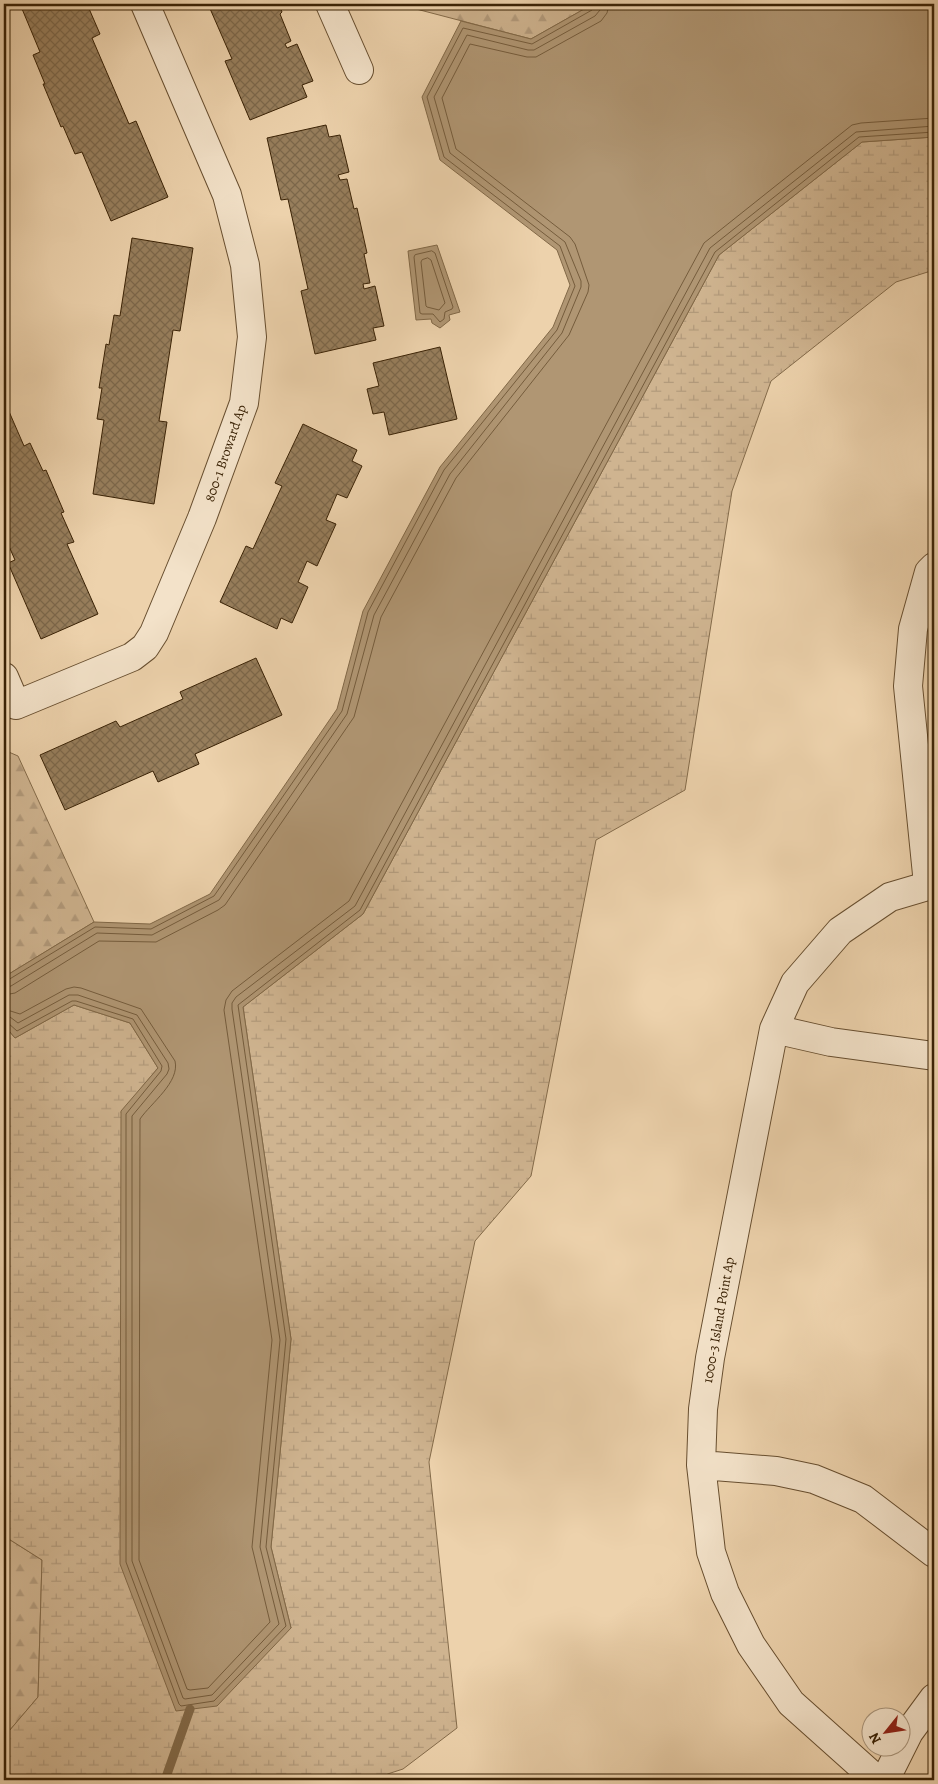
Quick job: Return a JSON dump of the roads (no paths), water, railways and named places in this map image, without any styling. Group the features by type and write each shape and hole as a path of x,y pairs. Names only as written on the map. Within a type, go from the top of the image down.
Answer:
{"street":[{"name":"800-1 Broward Ap","path":"4,677 16,705 132,657 145,648 154,633 202,518 244,403 252,337 245,265 227,195 145,4"},
{"path":"330,4 359,70"},
{"path":"931,884 908,686 913,629 929,572 934,567"},
{"name":"1000-3 Island Point Ap","path":"877,1780 791,1702 751,1645 725,1593 711,1552 701,1465 703,1409 710,1358 774,1029 795,983 840,931 890,897 931,884"},
{"path":"774,1029 831,1042 934,1056"},
{"path":"701,1465 776,1471 814,1479 863,1499 934,1553"},
{"path":"885,1780 909,1732 934,1698"}],"water":[{"path":"593,4 934,4 934,137 862,142 719,255 363,914 243,1007 291,1339 271,1547 291,1628 217,1706 176,1711 120,1564 121,1111 158,1068 130,1023 74,1005 15,1038 4,1025 4,977 94,922 150,924 210,894 337,709 363,611 440,467 553,327 570,285 557,250 440,160 422,97 461,21 531,39"},
{"path":"437,245 460,312 449,315 450,320 440,328 432,323 431,319 416,320 408,251"}],"waterway":[{"path":"165,1780 190,1709"}]}
